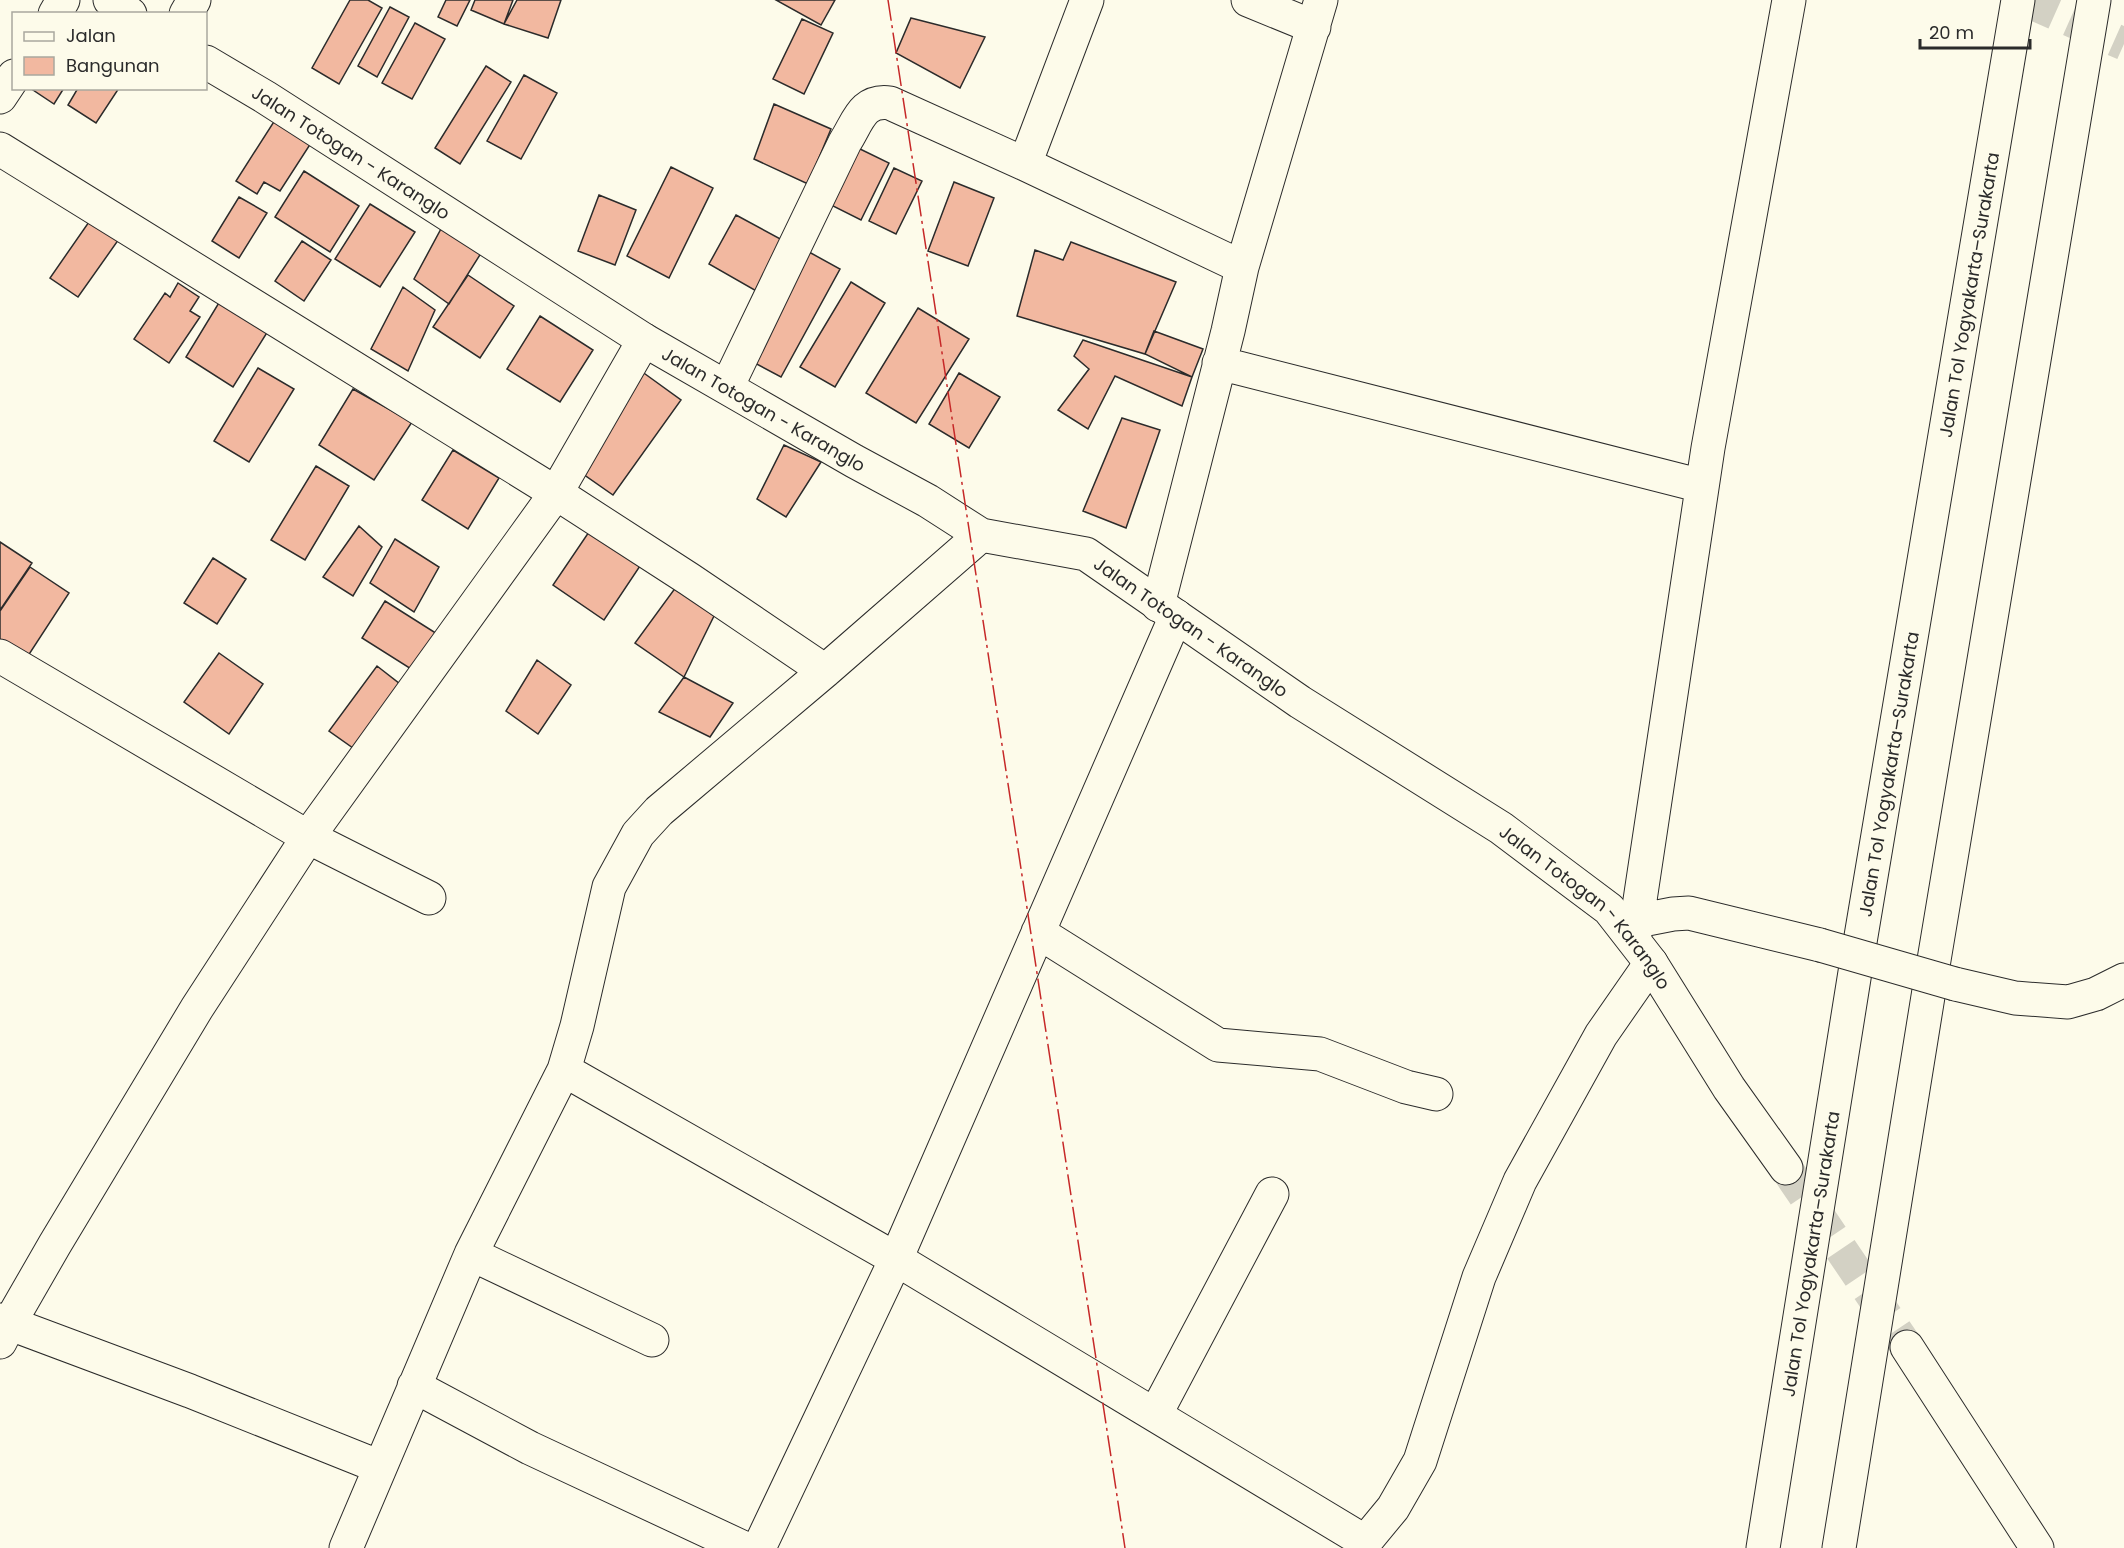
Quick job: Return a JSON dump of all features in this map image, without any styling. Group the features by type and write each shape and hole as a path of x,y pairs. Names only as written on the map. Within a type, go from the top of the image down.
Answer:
{"main road":[{"path":"110,0 127,12"},
{"path":"1025,164 1087,0"},
{"path":"759,1548 896,1259 1038,932 1167,610 1219,363 1242,267 1317,13 1248,0"},
{"path":"564,1070 896,1259 1155,1415 1362,1545 1393,1508 1420,1461 1479,1276 1520,1181 1601,1035 1641,941 1702,486 1789,0"},
{"name":"Jalan Tol Yogyakarta–Surakarta","path":"1763,1548 1855,972 2018,0"},
{"path":"1839,1548 1928,996 2094,0"},
{"name":"Jalan Totogan - Karanglo","path":"207,63 265,97 644,340 836,451 928,501 981,535 1086,554 1300,702 1501,828 1609,909 1641,941 1729,1088 1786,1168"},
{"path":"0,97 12,79"},
{"path":"727,387 845,142 866,108 872,103 890,103 1242,267"},
{"path":"0,149 556,493 825,671"},
{"path":"380,1467 190,1391 3,1329 144,1094 308,837 556,493 644,340"},
{"path":"1219,363 1702,486"},
{"path":"346,1548 471,1254 564,1070 580,1016 609,887 638,834 659,811 981,535"},
{"path":"0,657 308,837 429,898"},
{"path":"1641,941 1672,914 1689,913 1820,945 1955,984 2015,998 2068,1002 2096,994 2124,980"},
{"path":"1038,932 1218,1045 1320,1054 1406,1087 1436,1094"},
{"path":"1155,1415 1272,1194"},
{"path":"471,1254 652,1340"},
{"path":"1907,1347 2037,1548"},
{"path":"414,1386 530,1448 744,1548"}],"building":[{"path":"350,0 368,0 382,8 339,84 312,68"},
{"path":"446,0 470,0 457,26 438,17"},
{"path":"475,0 513,0 504,24 471,10"},
{"path":"517,0 561,0 548,38 504,24"},
{"path":"776,0 835,0 821,25"},
{"path":"390,7 409,17 377,77 358,66"},
{"path":"911,18 985,37 960,88 896,53"},
{"path":"802,19 833,33 804,94 773,79"},
{"path":"415,23 445,39 412,99 382,83"},
{"path":"486,66 511,82 460,164 435,148"},
{"path":"524,75 557,93 521,159 487,141"},
{"path":"33,90 63,90 54,104"},
{"path":"77,90 118,90 96,123 68,105"},
{"path":"774,104 831,129 808,184 754,159"},
{"path":"275,120 311,143 280,191 264,182 257,194 236,181"},
{"path":"858,148 889,163 861,220 831,205"},
{"path":"671,167 713,188 669,278 627,256"},
{"path":"894,168 922,181 896,234 869,221"},
{"path":"304,171 359,206 330,252 275,217"},
{"path":"954,182 994,198 968,266 928,251"},
{"path":"599,195 636,210 615,265 578,251"},
{"path":"239,197 267,213 239,258 212,241"},
{"path":"370,204 415,232 380,287 335,259"},
{"path":"736,215 786,242 758,292 709,264"},
{"path":"91,219 119,239 78,297 50,278"},
{"path":"442,227 483,250 449,304 414,279"},
{"path":"302,241 331,260 304,301 275,281"},
{"path":"1071,242 1176,282 1145,354 1017,316 1035,250 1063,260"},
{"path":"809,252 840,269 781,377 749,360"},
{"path":"468,275 514,306 480,358 433,327"},
{"path":"851,282 885,303 835,387 800,367"},
{"path":"178,283 199,297 190,311 200,317 169,363 134,339 165,293 170,297"},
{"path":"403,287 435,310 408,371 371,349"},
{"path":"220,301 268,331 233,387 186,357"},
{"path":"918,308 969,339 916,423 866,393"},
{"path":"540,316 593,350 560,402 507,369"},
{"path":"1154,331 1203,349 1192,377 1145,354"},
{"path":"1083,340 1192,377 1182,406 1115,376 1088,429 1058,410 1089,369 1074,356"},
{"path":"258,368 294,389 249,462 214,441"},
{"path":"641,371 681,400 613,495 573,467"},
{"path":"959,373 1000,397 969,448 929,424"},
{"path":"353,389 412,422 374,480 319,445"},
{"path":"1122,418 1160,430 1126,528 1083,511"},
{"path":"784,445 821,462 786,517 757,499"},
{"path":"453,450 499,478 468,529 422,500"},
{"path":"316,466 349,486 305,560 271,540"},
{"path":"595,523 646,557 604,620 553,585"},
{"path":"359,526 382,547 353,596 323,577"},
{"path":"395,539 439,567 414,612 370,583"},
{"path":"0,542 32,563 0,610"},
{"path":"213,558 246,579 217,624 184,603"},
{"path":"30,567 69,593 26,659 0,641 0,611"},
{"path":"676,587 714,616 684,677 635,643"},
{"path":"385,601 442,637 419,674 362,638"},
{"path":"219,653 263,684 229,734 184,702"},
{"path":"537,660 571,685 538,734 506,711"},
{"path":"377,666 400,684 353,748 329,731"},
{"path":"684,677 733,703 710,737 659,712"}],"tunnel":[{"path":"2025,0 2124,44"},
{"path":"1786,1168 1907,1347"}],"power":[{"path":"888,0 1125,1548"}]}
